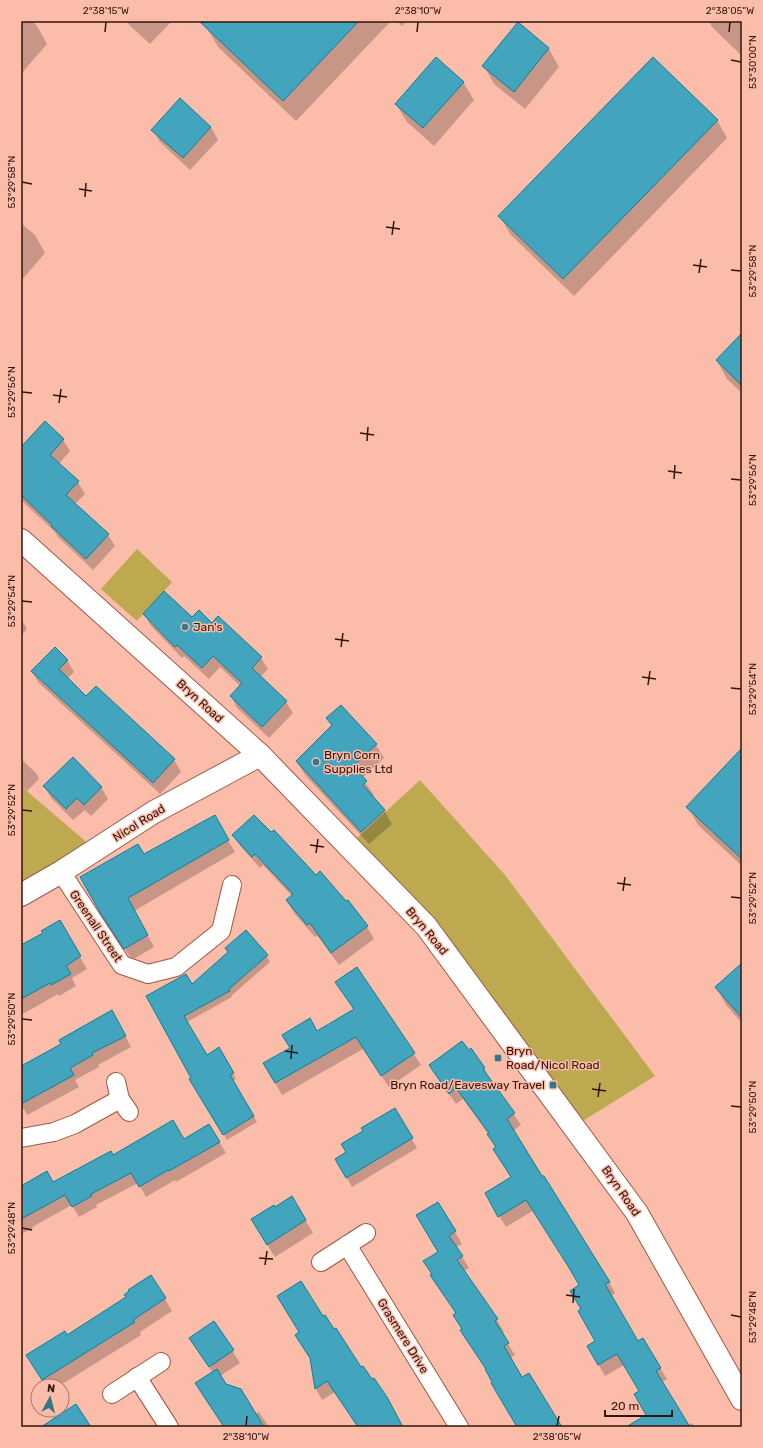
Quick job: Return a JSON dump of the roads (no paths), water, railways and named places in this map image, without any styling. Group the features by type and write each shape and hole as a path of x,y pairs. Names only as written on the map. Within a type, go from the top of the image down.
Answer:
{"main road":[{"name":"Bryn Road","path":"21,540 260,755 426,926 637,1213 742,1399"},
{"name":"Nicol Road","path":"21,895 61,872 154,812 260,755"}],"street":[{"name":"Greenall Street","path":"61,872 122,965 148,974 176,967 221,931 232,885"},
{"path":"21,1138 54,1132 125,1105 116,1082"},
{"path":"321,1262 366,1233"},
{"name":"Grasmere Drive","path":"347,1245 459,1427"},
{"path":"112,1394 161,1362"},
{"path":"137,1377 169,1427"}],"place":[{"name":"Jan's","path":"185,627"},
{"name":"Bryn Corn Supplies Ltd","path":"316,762"},
{"name":"Bryn Road/Nicol Road","path":"498,1058"},
{"name":"Bryn Road/Eavesway Travel","path":"553,1085"}]}
